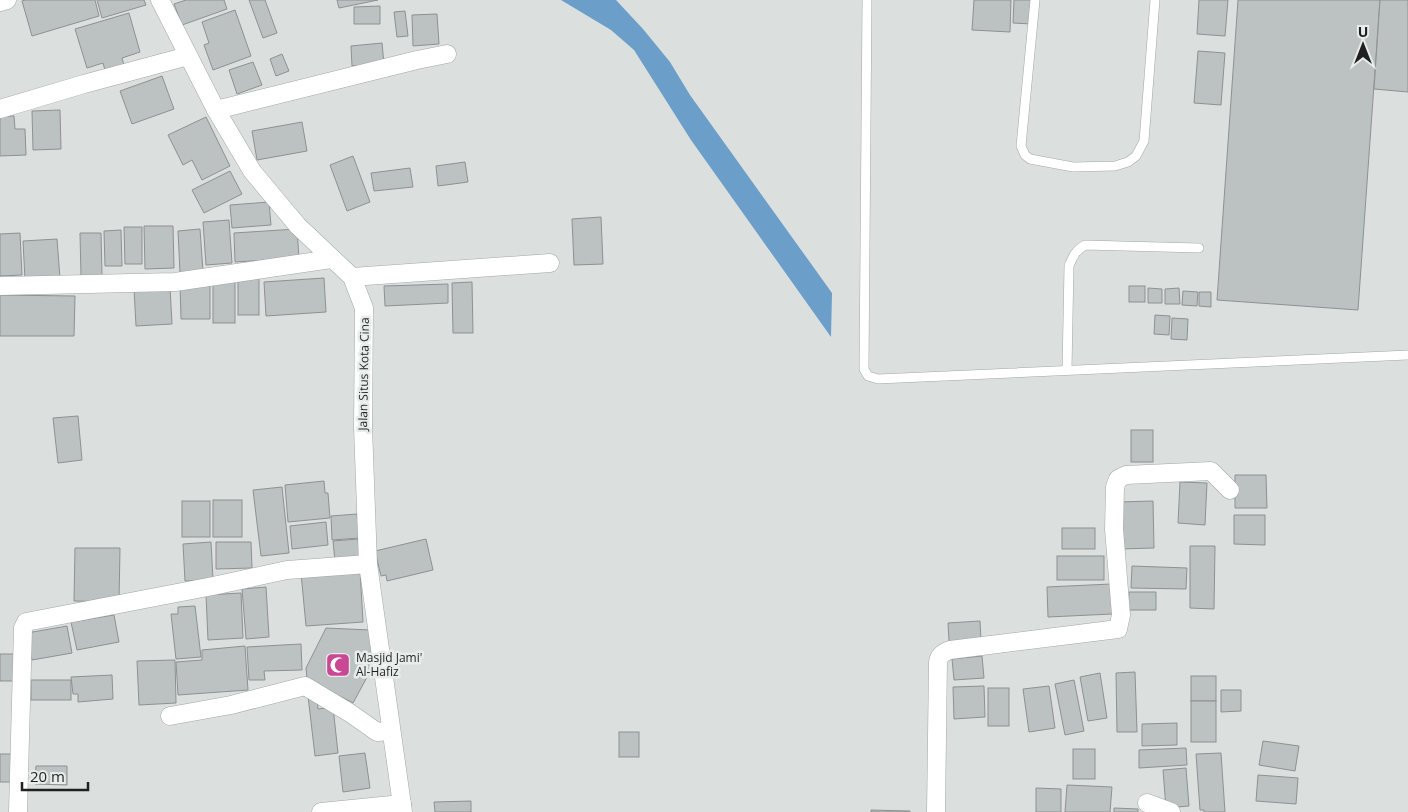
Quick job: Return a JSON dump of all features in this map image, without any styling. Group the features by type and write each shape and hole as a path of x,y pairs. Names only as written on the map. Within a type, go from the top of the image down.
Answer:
{"street":[{"path":"0,2 7,0"},
{"name":"Jalan Situs Kota Cina","path":"160,0 216,110 252,171 298,226 352,277 364,308 363,427 368,564 402,808"},
{"path":"216,110 447,54"},
{"path":"0,109 188,56"},
{"path":"0,286 175,282 331,259"},
{"path":"352,277 550,263"},
{"path":"936,812 938,662 943,652 1118,629 1121,615 1114,529 1115,488 1118,479 1126,475 1211,471 1230,490"},
{"path":"18,812 23,628 26,622 287,570 368,564"},
{"path":"170,716 231,705 305,686 377,732 391,731"},
{"path":"1147,803 1171,812"},
{"path":"321,812 402,808"}],"lane":[{"path":"867,0 864,359 866,373 872,378 1408,355"},
{"path":"1035,0 1022,151 1030,159 1073,167 1115,166 1128,162 1140,151 1144,141 1155,0"},
{"path":"1068,370 1068,272 1073,256 1078,249 1085,245 1199,248"}],"water":[{"path":"561,0 616,0 670,62 690,95 832,293 831,337 691,140 634,50 611,30"}],"building":[{"path":"95,0 99,16 32,36 22,1"},
{"path":"97,0 144,0 146,5 102,18"},
{"path":"186,0 224,0 227,9 182,25 174,4"},
{"path":"249,0 265,0 277,33 263,38"},
{"path":"337,0 378,0 339,8"},
{"path":"974,0 1011,0 1010,32 972,30"},
{"path":"1014,0 1032,0 1031,24 1013,23"},
{"path":"1199,0 1228,0 1225,36 1197,34"},
{"path":"1238,0 1380,0 1358,310 1217,300"},
{"path":"1380,0 1408,0 1408,92 1374,89"},
{"path":"380,6 380,24 354,24 354,7"},
{"path":"235,10 251,56 213,70 204,45 209,43 202,22"},
{"path":"405,11 408,36 397,37 394,12"},
{"path":"129,13 140,52 122,58 125,69 106,74 103,63 87,68 75,29"},
{"path":"437,14 439,44 413,46 412,15"},
{"path":"382,43 384,64 352,66 351,46"},
{"path":"1198,51 1225,53 1221,105 1194,103"},
{"path":"282,54 289,71 276,76 270,59"},
{"path":"253,62 262,85 237,94 229,70"},
{"path":"162,76 174,109 132,124 120,91"},
{"path":"60,110 61,149 33,150 32,111"},
{"path":"0,116 14,116 15,129 25,129 26,155 0,156"},
{"path":"206,117 230,166 202,180 192,160 183,165 168,135"},
{"path":"302,122 307,151 257,160 252,131"},
{"path":"353,156 370,202 347,211 330,165"},
{"path":"465,162 468,182 438,186 436,166"},
{"path":"410,168 413,187 374,191 371,173"},
{"path":"230,171 242,194 204,213 192,190"},
{"path":"269,202 271,225 232,228 230,205"},
{"path":"601,217 603,264 574,265 572,219"},
{"path":"229,220 232,263 206,265 203,222"},
{"path":"144,226 173,226 174,268 145,269"},
{"path":"124,227 142,227 142,264 125,264"},
{"path":"200,229 203,271 180,273 178,231"},
{"path":"297,229 299,258 235,262 234,233"},
{"path":"121,230 122,266 105,266 104,231"},
{"path":"20,233 22,275 0,276 0,234"},
{"path":"80,233 101,233 102,275 81,276"},
{"path":"57,239 60,278 25,280 23,241"},
{"path":"238,277 259,277 259,315 238,315"},
{"path":"324,278 326,312 266,316 264,282"},
{"path":"213,282 235,282 235,323 213,323"},
{"path":"472,282 473,333 453,333 452,283"},
{"path":"180,283 210,283 210,319 181,319"},
{"path":"448,284 448,303 385,306 384,286"},
{"path":"1129,286 1145,286 1145,302 1129,302"},
{"path":"170,287 172,324 136,326 134,289"},
{"path":"1148,288 1162,289 1162,303 1148,303"},
{"path":"1179,288 1180,304 1165,304 1165,289"},
{"path":"1183,291 1198,292 1197,306 1182,305"},
{"path":"1199,292 1211,292 1211,307 1199,306"},
{"path":"0,295 75,296 74,336 0,336"},
{"path":"1155,315 1170,316 1169,335 1154,334"},
{"path":"1172,318 1188,319 1187,340 1171,339"},
{"path":"78,416 82,460 58,463 53,418"},
{"path":"1131,430 1153,430 1153,462 1131,462"},
{"path":"1235,475 1266,475 1267,508 1235,508"},
{"path":"324,481 325,493 328,493 330,518 288,522 285,485"},
{"path":"1180,482 1207,483 1205,525 1178,523"},
{"path":"282,487 289,553 261,556 253,490"},
{"path":"213,500 242,500 242,537 213,537"},
{"path":"182,501 210,501 210,537 182,537"},
{"path":"1153,501 1154,548 1120,549 1119,502"},
{"path":"357,514 359,538 332,540 331,516"},
{"path":"1234,515 1265,515 1265,545 1234,544"},
{"path":"326,522 328,545 292,549 290,526"},
{"path":"1062,528 1095,528 1095,549 1062,549"},
{"path":"358,539 360,559 335,561 333,541"},
{"path":"426,539 433,570 387,581 386,575 381,576 375,551"},
{"path":"211,542 213,580 185,581 183,544"},
{"path":"216,542 251,542 252,568 216,569"},
{"path":"1190,546 1215,546 1214,609 1190,608"},
{"path":"75,548 120,548 119,602 74,601"},
{"path":"1057,556 1104,556 1104,580 1057,580"},
{"path":"1132,566 1187,568 1186,589 1131,588"},
{"path":"360,570 363,622 306,626 301,573"},
{"path":"1111,584 1112,614 1048,617 1047,587"},
{"path":"266,587 269,637 246,639 242,589"},
{"path":"1129,592 1156,592 1156,610 1128,610"},
{"path":"241,593 243,638 208,640 206,595"},
{"path":"195,606 201,657 176,659 171,614 178,614 178,607"},
{"path":"114,615 119,642 77,650 71,622"},
{"path":"980,621 981,640 949,641 948,623"},
{"path":"67,626 72,653 32,660 27,633"},
{"name":"Masjid Jami' Al-Hafiz","path":"326,628 370,630 372,650 367,662 372,668 353,703 307,679 306,668"},
{"path":"301,644 302,670 264,671 265,680 249,680 247,647"},
{"path":"245,646 248,690 178,695 176,662 202,660 202,650"},
{"path":"0,654 17,654 17,681 0,681"},
{"path":"982,656 984,678 954,680 952,659"},
{"path":"175,660 176,703 139,705 137,661"},
{"path":"1135,672 1137,732 1117,732 1116,673"},
{"path":"1100,673 1107,718 1088,721 1080,677"},
{"path":"112,675 113,699 78,702 78,694 73,694 71,677"},
{"path":"1191,676 1216,676 1216,701 1191,701"},
{"path":"31,680 71,680 71,700 31,700"},
{"path":"1074,680 1084,731 1065,735 1055,684"},
{"path":"984,686 985,717 954,719 953,687"},
{"path":"1049,686 1055,728 1029,732 1023,689"},
{"path":"988,688 1009,688 1009,726 988,726"},
{"path":"1221,690 1241,690 1241,711 1221,712"},
{"path":"317,695 318,709 333,707 338,753 315,756 308,696"},
{"path":"1191,701 1216,701 1216,742 1191,742"},
{"path":"1177,723 1177,745 1142,746 1142,724"},
{"path":"619,732 639,732 639,757 619,757"},
{"path":"1263,741 1299,746 1295,771 1259,765"},
{"path":"1186,748 1187,765 1139,768 1139,750"},
{"path":"1073,749 1095,749 1095,779 1073,779"},
{"path":"365,753 370,788 343,792 339,756"},
{"path":"1221,753 1225,812 1204,812 1204,810 1200,810 1196,754"},
{"path":"0,754 11,754 11,782 0,782"},
{"path":"36,766 67,766 67,785 35,784"},
{"path":"1186,768 1189,806 1166,808 1163,770"},
{"path":"1258,775 1298,778 1296,804 1256,801"},
{"path":"1067,785 1112,787 1110,812 1065,812"},
{"path":"1036,788 1061,789 1061,812 1036,812"},
{"path":"471,801 471,812 435,812 434,802"},
{"path":"1114,808 1138,809 1138,812 1114,812"},
{"path":"871,810 910,811 910,812 871,812"}],"place":[{"name":"Masjid Jami' Al-Hafiz","path":"338,665"}]}
